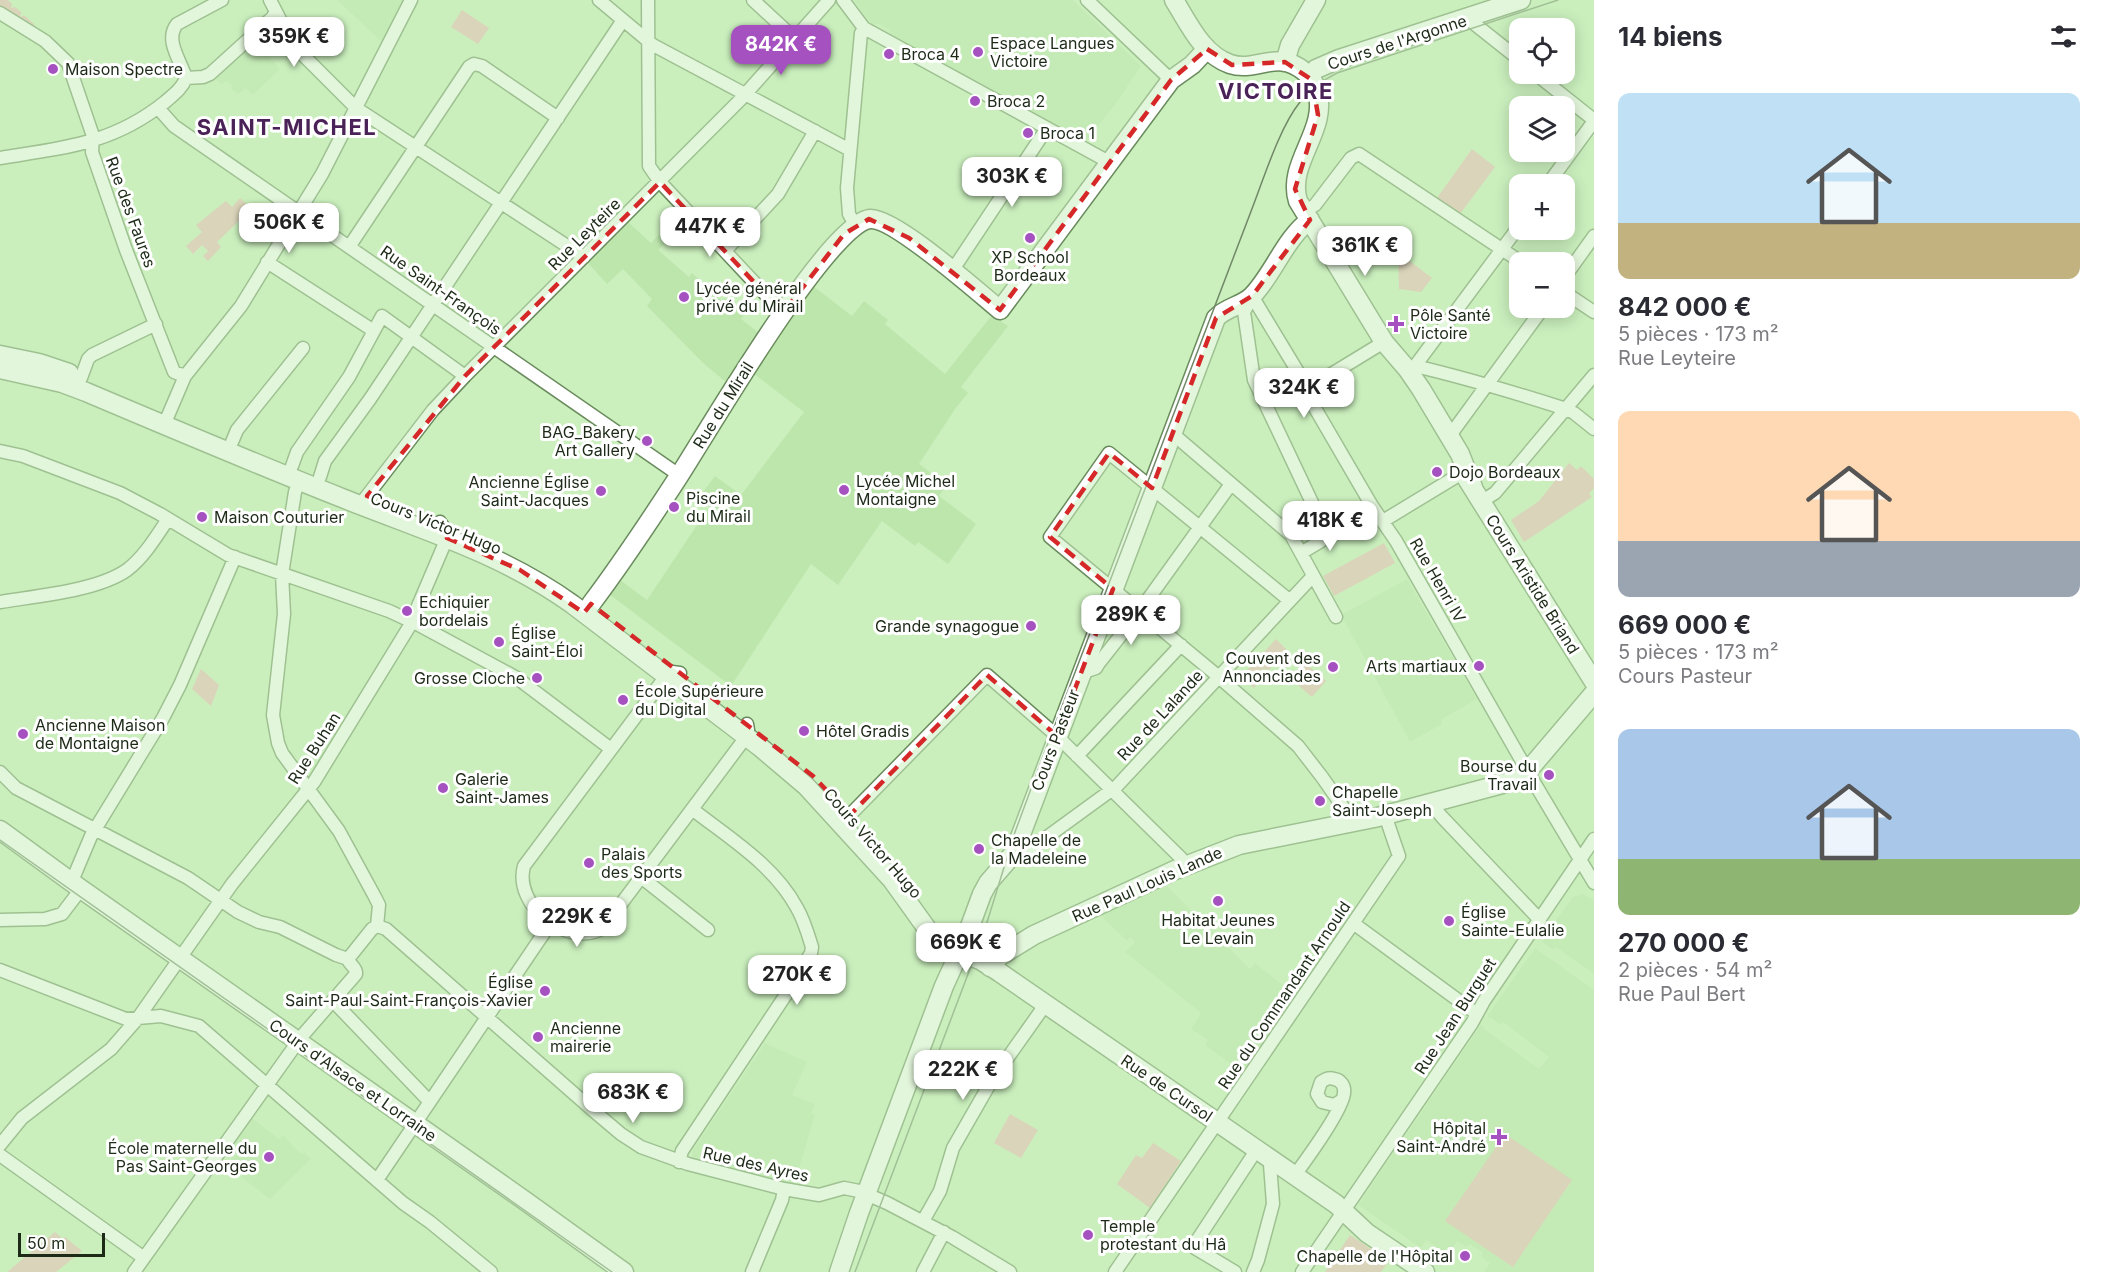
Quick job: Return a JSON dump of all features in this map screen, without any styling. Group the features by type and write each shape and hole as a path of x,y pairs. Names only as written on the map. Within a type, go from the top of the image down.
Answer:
{"street":[{"path":"186,78 172,44 173,29 177,24 222,0"},
{"path":"166,420 185,376 241,306 322,174 411,0"},
{"path":"599,0 648,40 745,95 850,150"},
{"path":"648,0 649,166 660,182 783,313"},
{"path":"753,0 794,38"},
{"name":"Rue Leyteire","path":"364,500 433,410 745,95 829,0"},
{"path":"843,0 864,28 1109,162"},
{"path":"1087,0 1171,80"},
{"path":"1174,0 1207,50 1232,65 1285,62 1294,64 1309,76"},
{"path":"1285,62 1290,45 1316,0"},
{"name":"Cours de l'Argonne","path":"1309,76 1316,69 1339,59 1521,0"},
{"path":"186,78 203,77 210,74 273,17 273,6"},
{"path":"273,6 299,51 356,108 584,257"},
{"name":"Rue des Faures","path":"0,13 46,42 68,63 93,141 92,152 126,250 174,372 185,376"},
{"path":"1467,18 1509,51"},
{"path":"320,477 325,461 370,399 623,20"},
{"path":"864,28 861,33 850,150 849,214 862,222 876,219 909,237 1000,310 1171,80 1192,65 1207,50"},
{"path":"349,247 469,67 474,64 482,66 558,117"},
{"name":"Cours Aristide Briand","path":"1309,76 1318,92 1319,107 1316,126 1298,173 1296,196 1384,342 1399,376 1447,455 1471,483 1594,682"},
{"path":"0,158 93,141 127,128 158,108 177,91 186,78"},
{"path":"1548,84 1594,121 1555,174"},
{"name":"Rue Saint-François","path":"158,108 174,126 679,475"},
{"path":"952,271 1047,128"},
{"path":"725,251 778,194 814,131"},
{"path":"1301,553 1321,541 1325,530 1254,380 1245,312 1252,296 1301,226 1310,221 1315,205 1351,158 1359,154 1509,254"},
{"name":"Rue du Mirail","path":"587,608 679,475 783,313 844,234 862,222"},
{"path":"1575,263 1594,236"},
{"path":"1509,240 1412,368 1487,385 1566,409 1594,429"},
{"path":"267,262 374,331"},
{"name":"Rue Henri IV","path":"1252,296 1366,496 1406,557 1594,883"},
{"name":"Cours Pasteur","path":"839,1272 951,968 984,889 1014,853 1216,318 1224,310 1252,296"},
{"path":"1575,299 1594,312"},
{"path":"348,959 377,926 378,905 339,831 282,753 273,716 284,614 282,573 295,492 297,452 349,377 382,316 465,376"},
{"path":"1448,434 1454,430 1536,318"},
{"path":"81,378 88,359 92,355 156,324"},
{"path":"1307,389 1384,342"},
{"name":"Cours Aristide Briand","path":"1384,342 1412,368 1460,454 1471,483"},
{"path":"232,441 236,431 303,348"},
{"name":"Cours Victor Hugo","path":"0,354 39,363 81,378 166,420 443,530 587,608 746,730 820,799 851,814 892,880 935,940 942,946 960,951 990,967"},
{"name":"Cours Victor Hugo","path":"0,369 62,383 232,441 295,473 320,477 364,500"},
{"path":"1383,521 1471,483 1495,493 1594,375"},
{"path":"1173,434 1291,536 1336,617"},
{"path":"0,451 23,456 138,501 207,543 236,557 412,621 491,663 529,688 611,749"},
{"path":"1289,600 1109,453 1050,537 1303,751 1350,817 1351,823"},
{"path":"1081,673 1096,668 1231,483"},
{"path":"0,602 69,592 114,578 128,569 151,545 168,519"},
{"name":"Rue Buhan","path":"1,1141 22,1118 111,1049 138,1018 220,901 308,789 412,621 443,530"},
{"path":"0,920 45,919 62,914 69,906 96,829 164,718 236,557"},
{"name":"Rue de Lalande","path":"1014,853 1025,853 1112,789 1313,576"},
{"path":"1077,756 1180,645"},
{"path":"673,674 611,749 524,866 521,875 523,884 538,912 550,924 578,933 594,933 603,928 692,809 746,730"},
{"path":"851,814 987,675 1057,736 1181,858 1185,865"},
{"name":"Rue Paul Louis Lande","path":"990,967 1000,957 1034,935 1185,865 1239,845 1386,815 1521,779 1594,693"},
{"path":"0,772 16,788 188,878 250,919 280,927 348,959 357,972 298,1042 134,1272"},
{"path":"1434,803 1442,818 1540,920"},
{"path":"679,1162 682,1151 789,990 811,953 812,947 798,908 778,882 756,859 692,809"},
{"name":"Rue du Commandant Arnould","path":"1115,1272 1399,856 1386,815"},
{"name":"Cours d'Alsace et Lorraine","path":"0,830 624,1272"},
{"name":"Rue Jean Burguet","path":"1302,1272 1594,839"},
{"path":"641,877 708,930"},
{"path":"1353,923 1477,1014"},
{"path":"377,1180 550,924"},
{"name":"Rue des Ayres","path":"377,926 386,929 621,1134 641,1147 679,1162 784,1189 819,1195 844,1188 866,1194 944,1232 1010,1272"},
{"name":"Rue de Cursol","path":"990,967 1295,1175 1336,1204 1367,1233 1425,1272"},
{"path":"0,970 126,1019 169,1017 199,1026 377,1180 491,1272"},
{"path":"333,1001 430,1102"},
{"path":"923,1221 940,1191 953,1149 992,1080 1045,1005"},
{"path":"1295,1175 1334,1118 1342,1100"},
{"path":"1234,1272 1195,1248 1194,1245 1257,1149"},
{"path":"0,1155 144,1258"},
{"path":"1252,1272 1258,1260 1273,1204 1270,1164 1273,1160"},
{"path":"752,1272 782,1200 784,1189"},
{"path":"923,1272 944,1232"}],"highlighted area":[{"path":"1207,49 1232,65 1285,62 1312,80 1318,115 1295,189 1310,220 1252,296 1216,318 1152,488 1109,453 1050,537 1113,589 1057,736 987,675 850,815 813,776 591,604 584,613 520,570 447,538 440,522 367,496 465,376 660,182 783,313 844,234 869,219 909,238 1000,310 1171,80"}],"shaded area":[{"path":"0,0 8,0 12,4 11,8 15,7 22,13 21,17 24,15 34,24 35,28 0,7"},
{"path":"337,0 404,0 382,42"},
{"path":"854,0 1073,0 1141,66 1115,105 1086,141 890,34 889,30 879,24 872,24"},
{"path":"462,10 489,28 478,44 451,27"},
{"path":"256,39 280,69 253,95 245,88 239,94 236,93 227,81 222,84 214,78"},
{"path":"1472,149 1495,167 1460,214 1437,198"},
{"path":"240,198 257,214 248,224 241,219 217,242 221,247 208,261 203,256 208,251 202,245 193,254 186,246 202,232 196,225 226,201 232,207"},
{"name":"Lycée général privé du Mirail","path":"680,213 688,221 658,250 689,277 692,273 722,301 725,298 744,315 741,319 759,333 726,382 703,363 647,306 652,299 623,269 607,284 587,262 628,222 651,243"},
{"path":"1398,252 1432,278 1421,292 1399,289"},
{"name":"Lycée Michel Montaigne","path":"813,286 852,316 864,301 888,320 885,324 945,374 992,315 1008,326 961,387 968,393 919,464 947,485 939,496 976,524 948,564 918,542 915,546 882,521 838,585 811,564 731,686 609,594 620,580 647,600 711,504 700,496 715,476 741,495 804,412 753,373 788,319"},
{"path":"1569,463 1577,470 1582,467 1594,479 1594,488 1589,494 1592,497 1524,542 1511,520 1539,501"},
{"path":"1384,543 1395,563 1334,596 1323,576"},
{"path":"1407,579 1477,699 1441,720 1442,724 1410,742 1341,615"},
{"path":"1276,639 1286,649 1269,670 1262,669 1255,677 1254,688 1241,677"},
{"path":"1305,663 1326,681 1312,697 1291,679"},
{"path":"201,669 219,685 211,706 192,689"},
{"path":"1164,883 1250,969 1255,963 1295,995 1242,1072 1205,1045 1208,1040 1191,1029 1201,1013 1125,952 1135,942 1130,937 1127,941 1098,913"},
{"path":"1583,894 1594,900 1594,974 1556,947 1553,950 1541,941 1573,897"},
{"name":"Hôpital Saint-André","path":"1535,948 1594,990 1594,1272 1484,1272 1490,1263 1481,1257 1483,1253 1469,1244 1466,1247 1457,1241 1448,1255 1426,1240 1421,1248 1358,1205 1480,1026 1484,1025 1483,1028 1539,1069 1549,1057 1503,1022 1500,1025 1490,1017 1488,1019 1488,1015"},
{"path":"765,1043 807,1062 792,1095 815,1104 811,1113 815,1115 794,1185 695,1160 692,1156 693,1150"},
{"path":"1010,1114 1038,1130 1021,1158 994,1143"},
{"name":"École maternelle du Pas Saint-Georges","path":"252,1118 279,1139 283,1135 301,1154 304,1152 311,1159 270,1199 241,1177 247,1169 226,1154"},
{"path":"1505,1134 1572,1180 1513,1267 1445,1221"},
{"path":"1153,1143 1181,1161 1150,1208 1117,1184 1136,1155 1142,1158"},
{"path":"55,1232 82,1251 56,1272 7,1272"},
{"path":"1350,1235 1389,1261 1381,1272 1325,1272"}],"tram line":[{"path":"855,1272 984,932 1015,832 1045,751 1278,140 1292,113 1308,93 1337,73 1558,0"},
{"path":"0,840 612,1272"}],"place":[{"name":"Espace Langues Victoire","path":"978,52"},
{"name":"Broca 4","path":"889,54"},
{"name":"Maison Spectre","path":"53,69"},
{"name":"Broca 2","path":"975,101"},
{"name":"Broca 1","path":"1028,133"},
{"name":"XP School Bordeaux","path":"1030,238"},
{"name":"Lycée général privé du Mirail","path":"684,297"},
{"name":"Pôle Santé Victoire","path":"1396,324"},
{"name":"BAG_Bakery Art Gallery","path":"647,441"},
{"name":"Dojo Bordeaux","path":"1437,472"},
{"name":"Lycée Michel Montaigne","path":"844,490"},
{"name":"Ancienne Église Saint-Jacques","path":"601,491"},
{"name":"Piscine du Mirail","path":"674,507"},
{"name":"Maison Couturier","path":"202,517"},
{"name":"Echiquier bordelais","path":"407,611"},
{"name":"Grande synagogue","path":"1031,626"},
{"name":"Église Saint-Éloi","path":"499,642"},
{"name":"Arts martiaux","path":"1479,666"},
{"name":"Couvent des Annonciades","path":"1333,667"},
{"name":"Grosse Cloche","path":"537,678"},
{"name":"École Supérieure du Digital","path":"623,700"},
{"name":"Hôtel Gradis","path":"804,731"},
{"name":"Ancienne Maison de Montaigne","path":"23,734"},
{"name":"Bourse du Travail","path":"1549,775"},
{"name":"Galerie Saint-James","path":"443,788"},
{"name":"Chapelle Saint-Joseph","path":"1320,801"},
{"name":"Chapelle de la Madeleine","path":"979,849"},
{"name":"Palais des Sports","path":"589,863"},
{"name":"Habitat Jeunes Le Levain","path":"1218,901"},
{"name":"Église Sainte-Eulalie","path":"1449,921"},
{"name":"Église Saint-Paul-Saint-François-Xavier","path":"545,991"},
{"name":"Ancienne mairerie","path":"538,1037"},
{"name":"Hôpital Saint-André","path":"1499,1137"},
{"name":"École maternelle du Pas Saint-Georges","path":"269,1157"},
{"name":"Temple protestant du Hâ","path":"1088,1235"},
{"name":"Chapelle de l'Hôpital","path":"1465,1256"}],"district":[{"name":"VICTOIRE","path":"1276,91"},
{"name":"SAINT-MICHEL","path":"287,127"}]}
